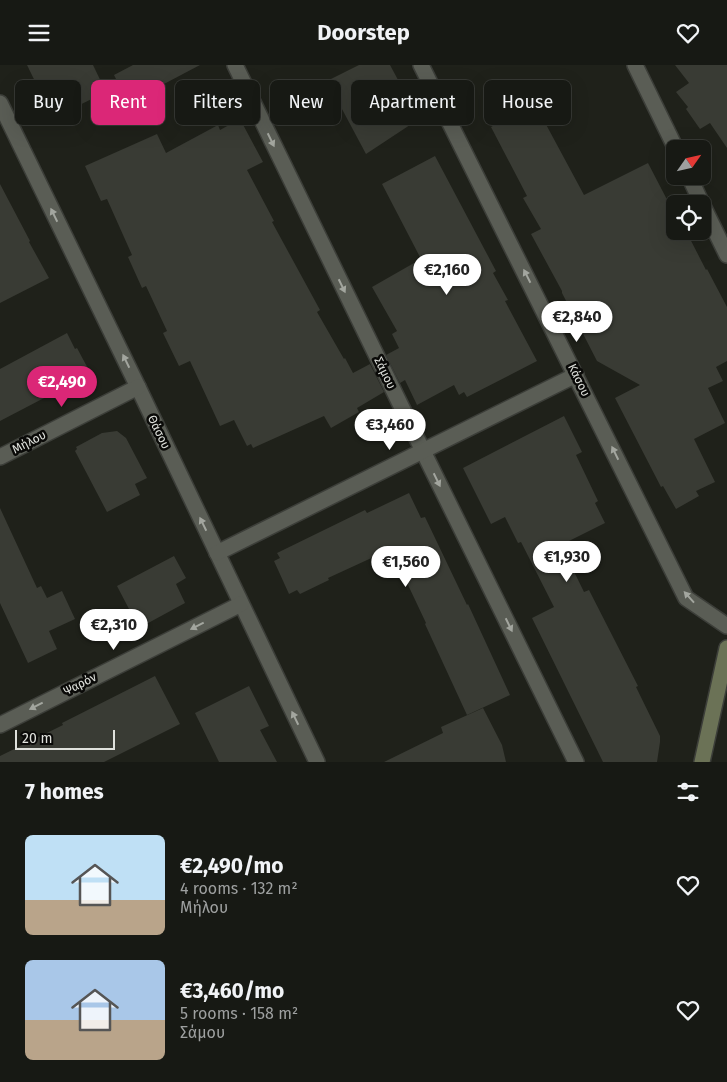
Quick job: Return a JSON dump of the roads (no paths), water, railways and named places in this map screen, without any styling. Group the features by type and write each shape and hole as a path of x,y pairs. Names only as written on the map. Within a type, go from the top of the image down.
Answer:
{"street":[{"name":"Σάμου","path":"235,65 576,762"},
{"name":"Κάσου","path":"422,65 686,598 727,626"},
{"path":"635,65 672,140"},
{"name":"Θάσου","path":"0,103 138,387 316,762"},
{"path":"711,222 727,255"},
{"path":"217,553 576,375"},
{"name":"Μήλου","path":"0,457 138,387"},
{"name":"Ψαρόν","path":"0,725 241,604"},
{"path":"702,762 727,648"}]}
